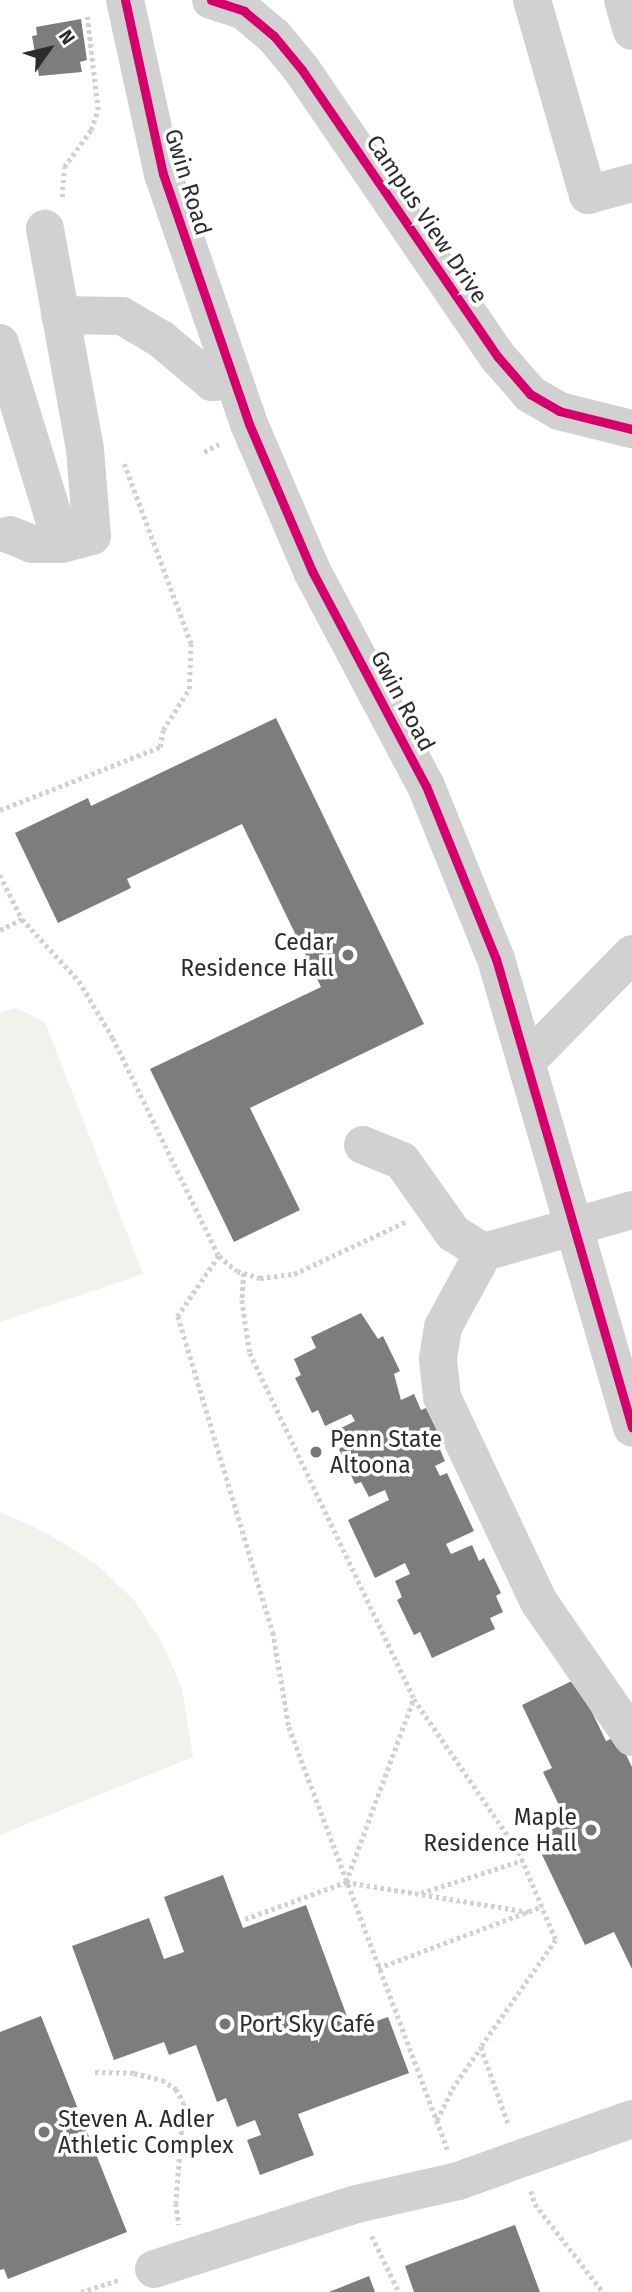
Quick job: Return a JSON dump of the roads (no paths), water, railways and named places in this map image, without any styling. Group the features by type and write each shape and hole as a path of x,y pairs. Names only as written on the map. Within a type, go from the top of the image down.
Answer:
{"street":[{"name":"Gwin Road","path":"125,0 163,174 233,380 312,571 426,786 459,862 527,1061 632,1427"},
{"name":"Campus View Drive","path":"211,0 244,11 274,36 302,70 498,357 530,394 559,411 632,429"},
{"path":"532,0 588,195 632,183"},
{"path":"623,0 632,31"},
{"path":"10,535 32,544 62,544 92,536 85,449 60,315 53,217"},
{"path":"60,315 122,316 161,339 212,382 233,380"},
{"path":"0,342 62,544"},
{"path":"527,1061 632,954"},
{"path":"363,1145 402,1161 453,1233 484,1252"},
{"path":"632,1210 484,1252 443,1327 438,1359 442,1397 539,1602 632,1737"},
{"path":"169,2264 357,2204 458,2181 632,2119"}],"place":[{"name":"Cedar Residence Hall","path":"348,955"},
{"name":"Penn State Altoona","path":"316,1452"},
{"name":"Maple Residence Hall","path":"591,1830"},
{"name":"Port Sky Café","path":"225,2024"},
{"name":"Steven A. Adler Athletic Complex","path":"44,2132"}]}
